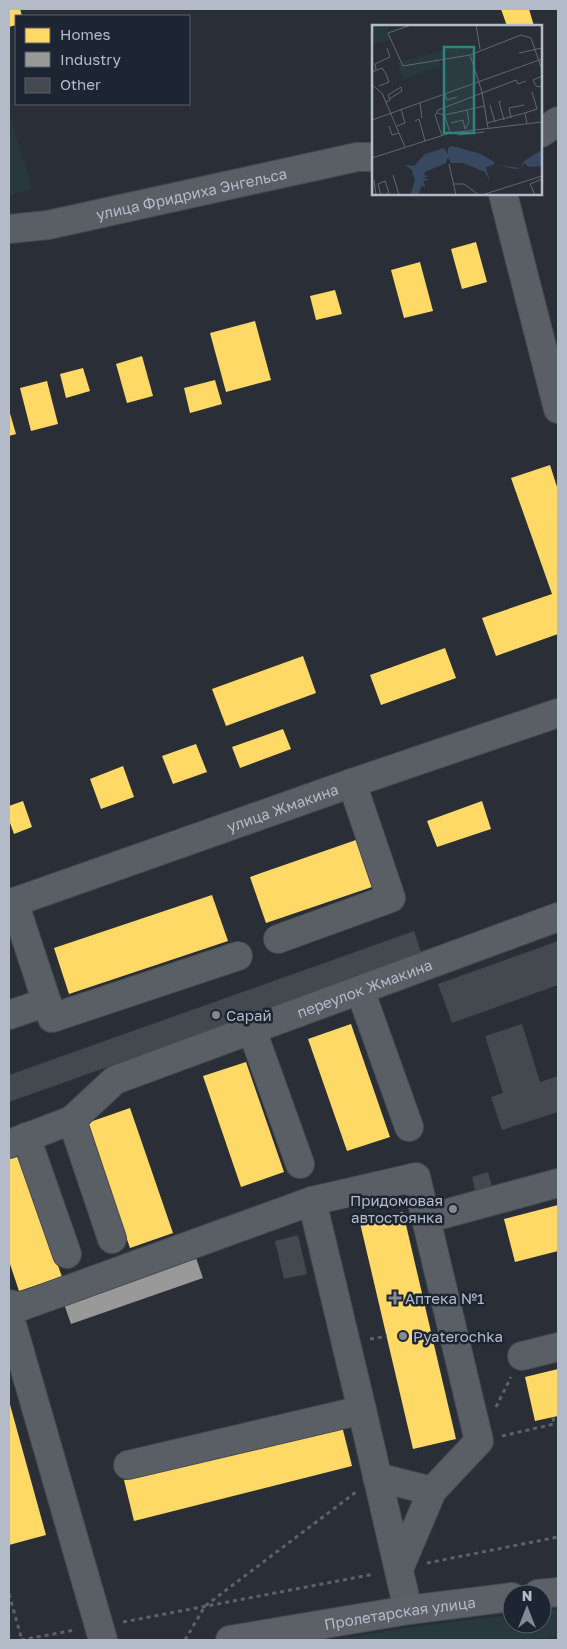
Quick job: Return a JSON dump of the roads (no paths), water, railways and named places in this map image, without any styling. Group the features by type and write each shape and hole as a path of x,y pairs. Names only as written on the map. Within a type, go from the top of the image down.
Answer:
{"main road":[{"name":"Пролетарская улица","path":"230,1640 408,1610 502,1598"}],"street":[{"path":"542,132 558,121"},
{"name":"улица Фридриха Энгельса","path":"9,229 48,225 357,156 372,157"},
{"path":"503,195 558,409"},
{"name":"улица Жмакина","path":"12,903 352,783 558,713"},
{"path":"278,939 391,898 352,783"},
{"path":"12,903 52,1018 238,956"},
{"name":"переулок Жмакина","path":"72,1120 115,1080 558,917"},
{"path":"360,990 409,1127"},
{"path":"9,1015 47,1002"},
{"path":"252,1030 300,1164"},
{"path":"67,1254 17,1140 72,1120 112,1239"},
{"path":"101,1633 11,1316 20,1307 312,1201 416,1177 479,1441 432,1492 399,1569"},
{"path":"426,1218 558,1183"},
{"path":"312,1201 408,1610"},
{"path":"522,1356 558,1347"},
{"path":"128,1465 362,1410"},
{"path":"377,1477 432,1492"}],"place":[{"name":"Сарай","path":"216,1015"},
{"name":"Придомовая автостоянка","path":"453,1209"},
{"name":"Аптека №1","path":"395,1298"},
{"name":"Pyaterochka","path":"403,1336"}]}
